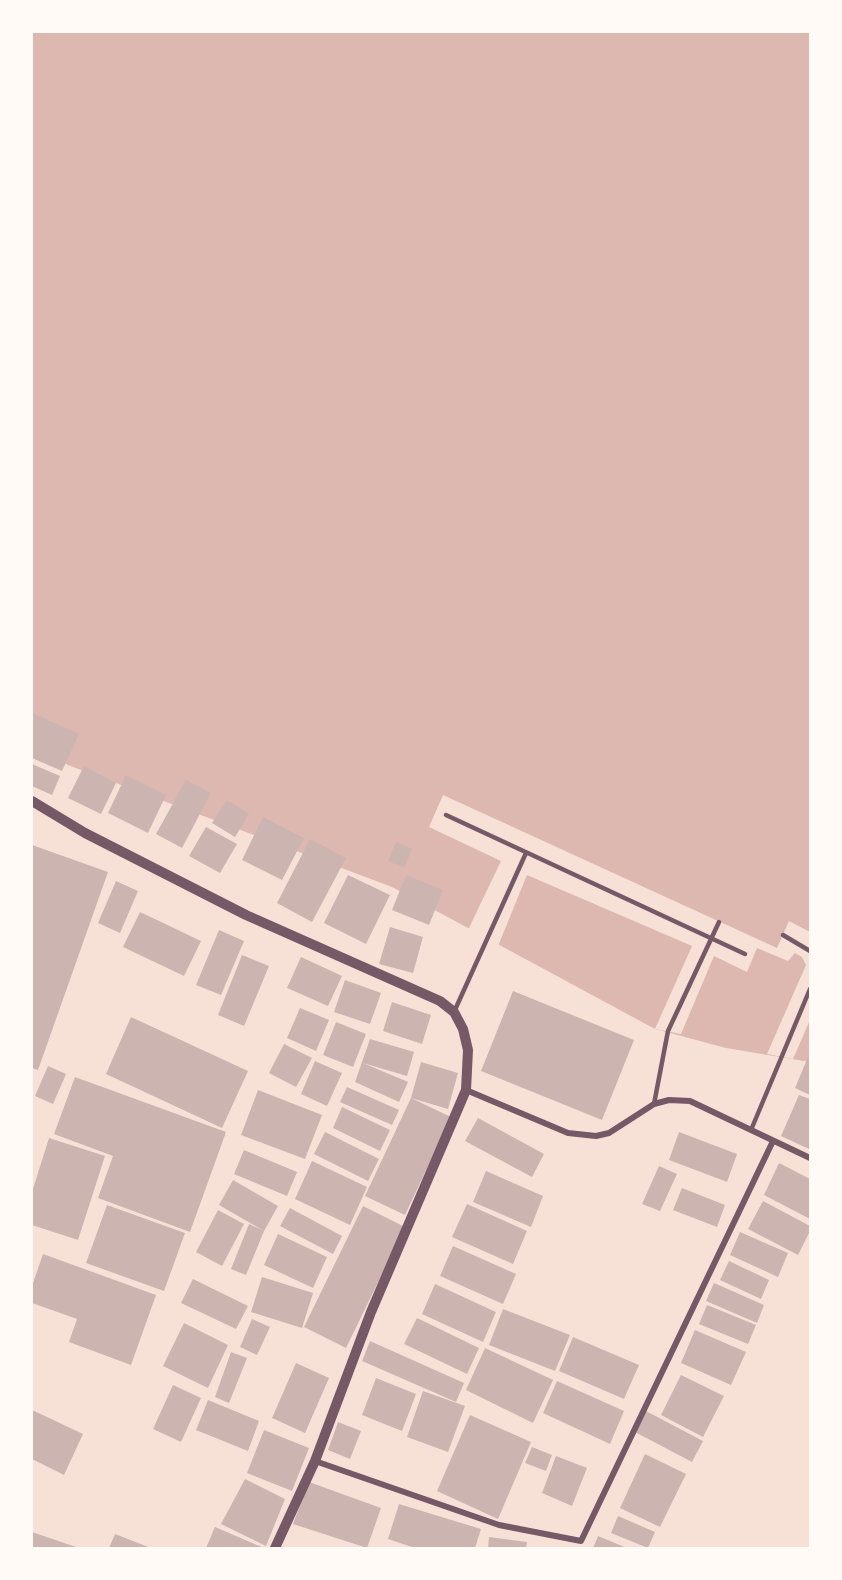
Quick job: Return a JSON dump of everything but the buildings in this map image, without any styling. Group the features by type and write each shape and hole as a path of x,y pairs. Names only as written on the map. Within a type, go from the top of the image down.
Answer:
{"street":[{"path":"32,801 85,833 246,915 440,1001 454,1012 464,1029 468,1050 466,1090 371,1312 315,1461 276,1548"},
{"path":"466,1090 568,1133 596,1136 614,1130 654,1104 669,1100 690,1101 810,1158"},
{"path":"315,1461 499,1525 581,1541 773,1141"}],"lane":[{"path":"446,815 745,954"},
{"path":"454,1012 526,853"},
{"path":"654,1104 668,1031 719,922"},
{"path":"783,935 810,951"},
{"path":"750,1130 810,989"}],"shaded area":[{"path":"32,32 810,32 810,1062 726,1048 655,1029 392,887 68,765 32,747"}],"pier":[{"path":"443,795 777,948 789,921 810,932 810,1020 793,1059 767,1054 806,965 802,957 795,953 788,961 757,948 747,972 714,956 681,1034 655,1029 692,946 527,875 498,946 468,930 501,861 429,827"}]}
